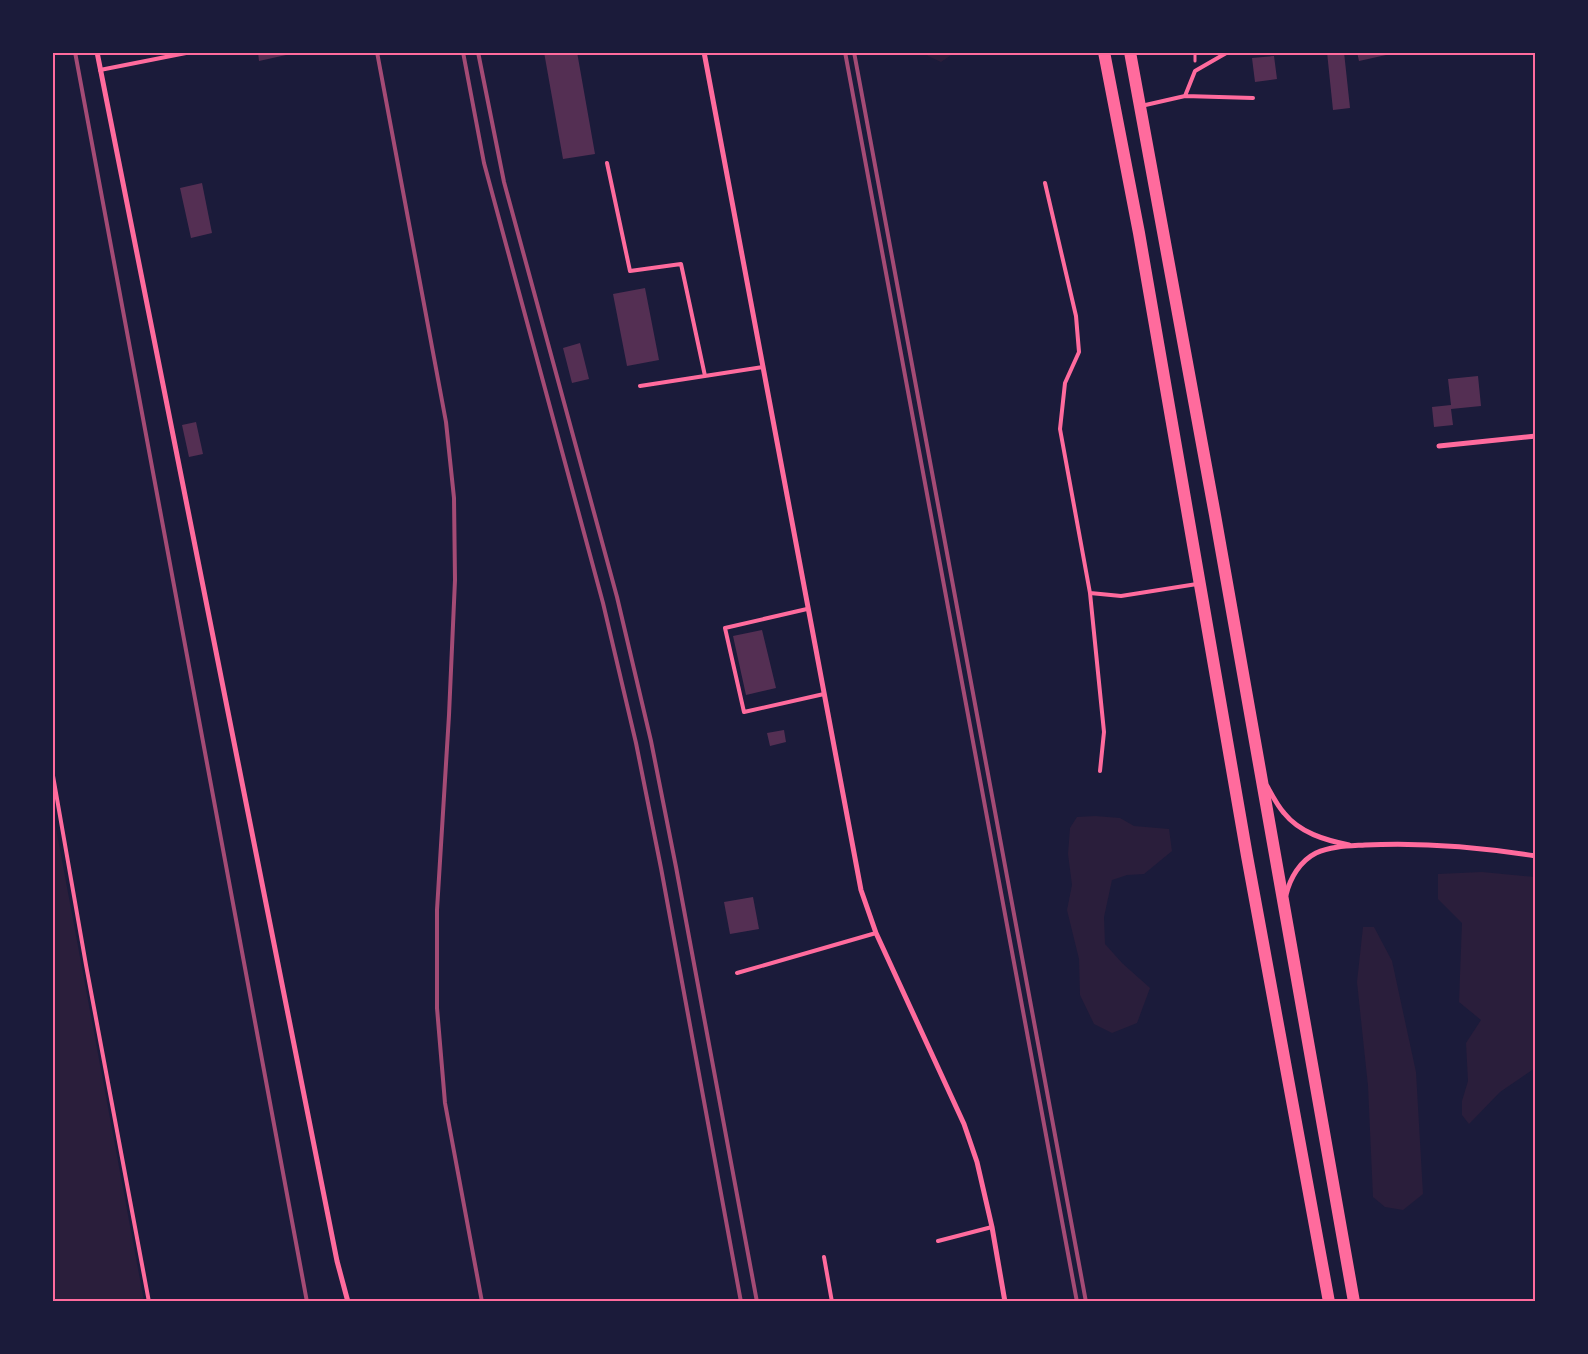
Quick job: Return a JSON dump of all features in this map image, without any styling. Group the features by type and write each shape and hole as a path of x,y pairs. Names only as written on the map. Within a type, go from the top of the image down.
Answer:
{"main road":[{"path":"1104,52 1139,233 1247,856 1329,1302"},
{"path":"1130,52 1217,525 1354,1302"}],"street":[{"path":"97,52 335,1252 348,1302"},
{"path":"704,52 861,890 876,933 964,1124 977,1162 992,1227 1005,1302"},
{"path":"1439,446 1536,436"},
{"path":"1260,776 1284,813 1300,828 1322,839 1352,846"},
{"path":"1286,923 1286,894 1291,879 1302,864 1326,849 1400,843 1494,850 1536,856"}],"lane":[{"path":"100,70 191,52"},
{"path":"1185,96 1195,71 1228,52"},
{"path":"1140,106 1185,96 1253,98"},
{"path":"607,163 630,271 682,264 705,376"},
{"path":"1045,183 1076,316 1079,352 1065,384 1060,429 1090,593 1104,732 1100,771"},
{"path":"640,386 763,367"},
{"path":"1090,593 1122,596 1199,583"},
{"path":"807,609 725,628 744,712 824,694"},
{"path":"52,770 86,965 149,1302"},
{"path":"737,973 876,933"},
{"path":"938,1241 992,1227"},
{"path":"824,1257 832,1302"}],"shaded area":[{"path":"926,53 954,53 941,62 928,56"},
{"path":"53,812 144,1301 53,1301"},
{"path":"1077,817 1120,818 1134,826 1169,829 1172,851 1144,874 1127,875 1112,880 1104,917 1105,944 1122,963 1150,988 1137,1023 1112,1033 1094,1024 1080,995 1079,959 1067,910 1072,885 1068,854 1070,828"},
{"path":"1482,872 1535,877 1535,1068 1500,1092 1469,1124 1462,1115 1462,1101 1468,1081 1466,1043 1481,1020 1459,1002 1462,923 1438,899 1438,874"},
{"path":"1363,927 1374,927 1392,961 1416,1072 1423,1194 1403,1210 1385,1207 1373,1197 1368,1086 1357,982"}],"building":[{"path":"258,52 285,52 286,55 259,61"},
{"path":"544,52 577,52 595,154 563,159"},
{"path":"1327,52 1344,52 1350,108 1333,110"},
{"path":"1357,52 1395,52 1395,53 1359,61"},
{"path":"1274,56 1277,79 1255,82 1252,58"},
{"path":"202,183 212,233 191,238 180,188"},
{"path":"645,288 659,360 627,366 613,294"},
{"path":"580,343 589,379 572,383 563,348"},
{"path":"1478,376 1481,406 1451,409 1453,425 1434,427 1432,407 1451,405 1448,379"},
{"path":"196,422 203,454 189,457 182,425"},
{"path":"762,630 776,688 746,695 733,636"},
{"path":"784,730 786,742 770,746 767,733"},
{"path":"753,897 759,929 730,934 724,902"}],"railway":[{"path":"75,52 307,1302"},
{"path":"377,52 446,422 454,498 455,580 437,910 437,1008 445,1103 482,1302"},
{"path":"463,52 484,163 603,603 636,743 741,1302"},
{"path":"478,52 504,182 617,597 651,741 757,1302"},
{"path":"845,52 1077,1302"},
{"path":"854,52 1086,1302"}]}
